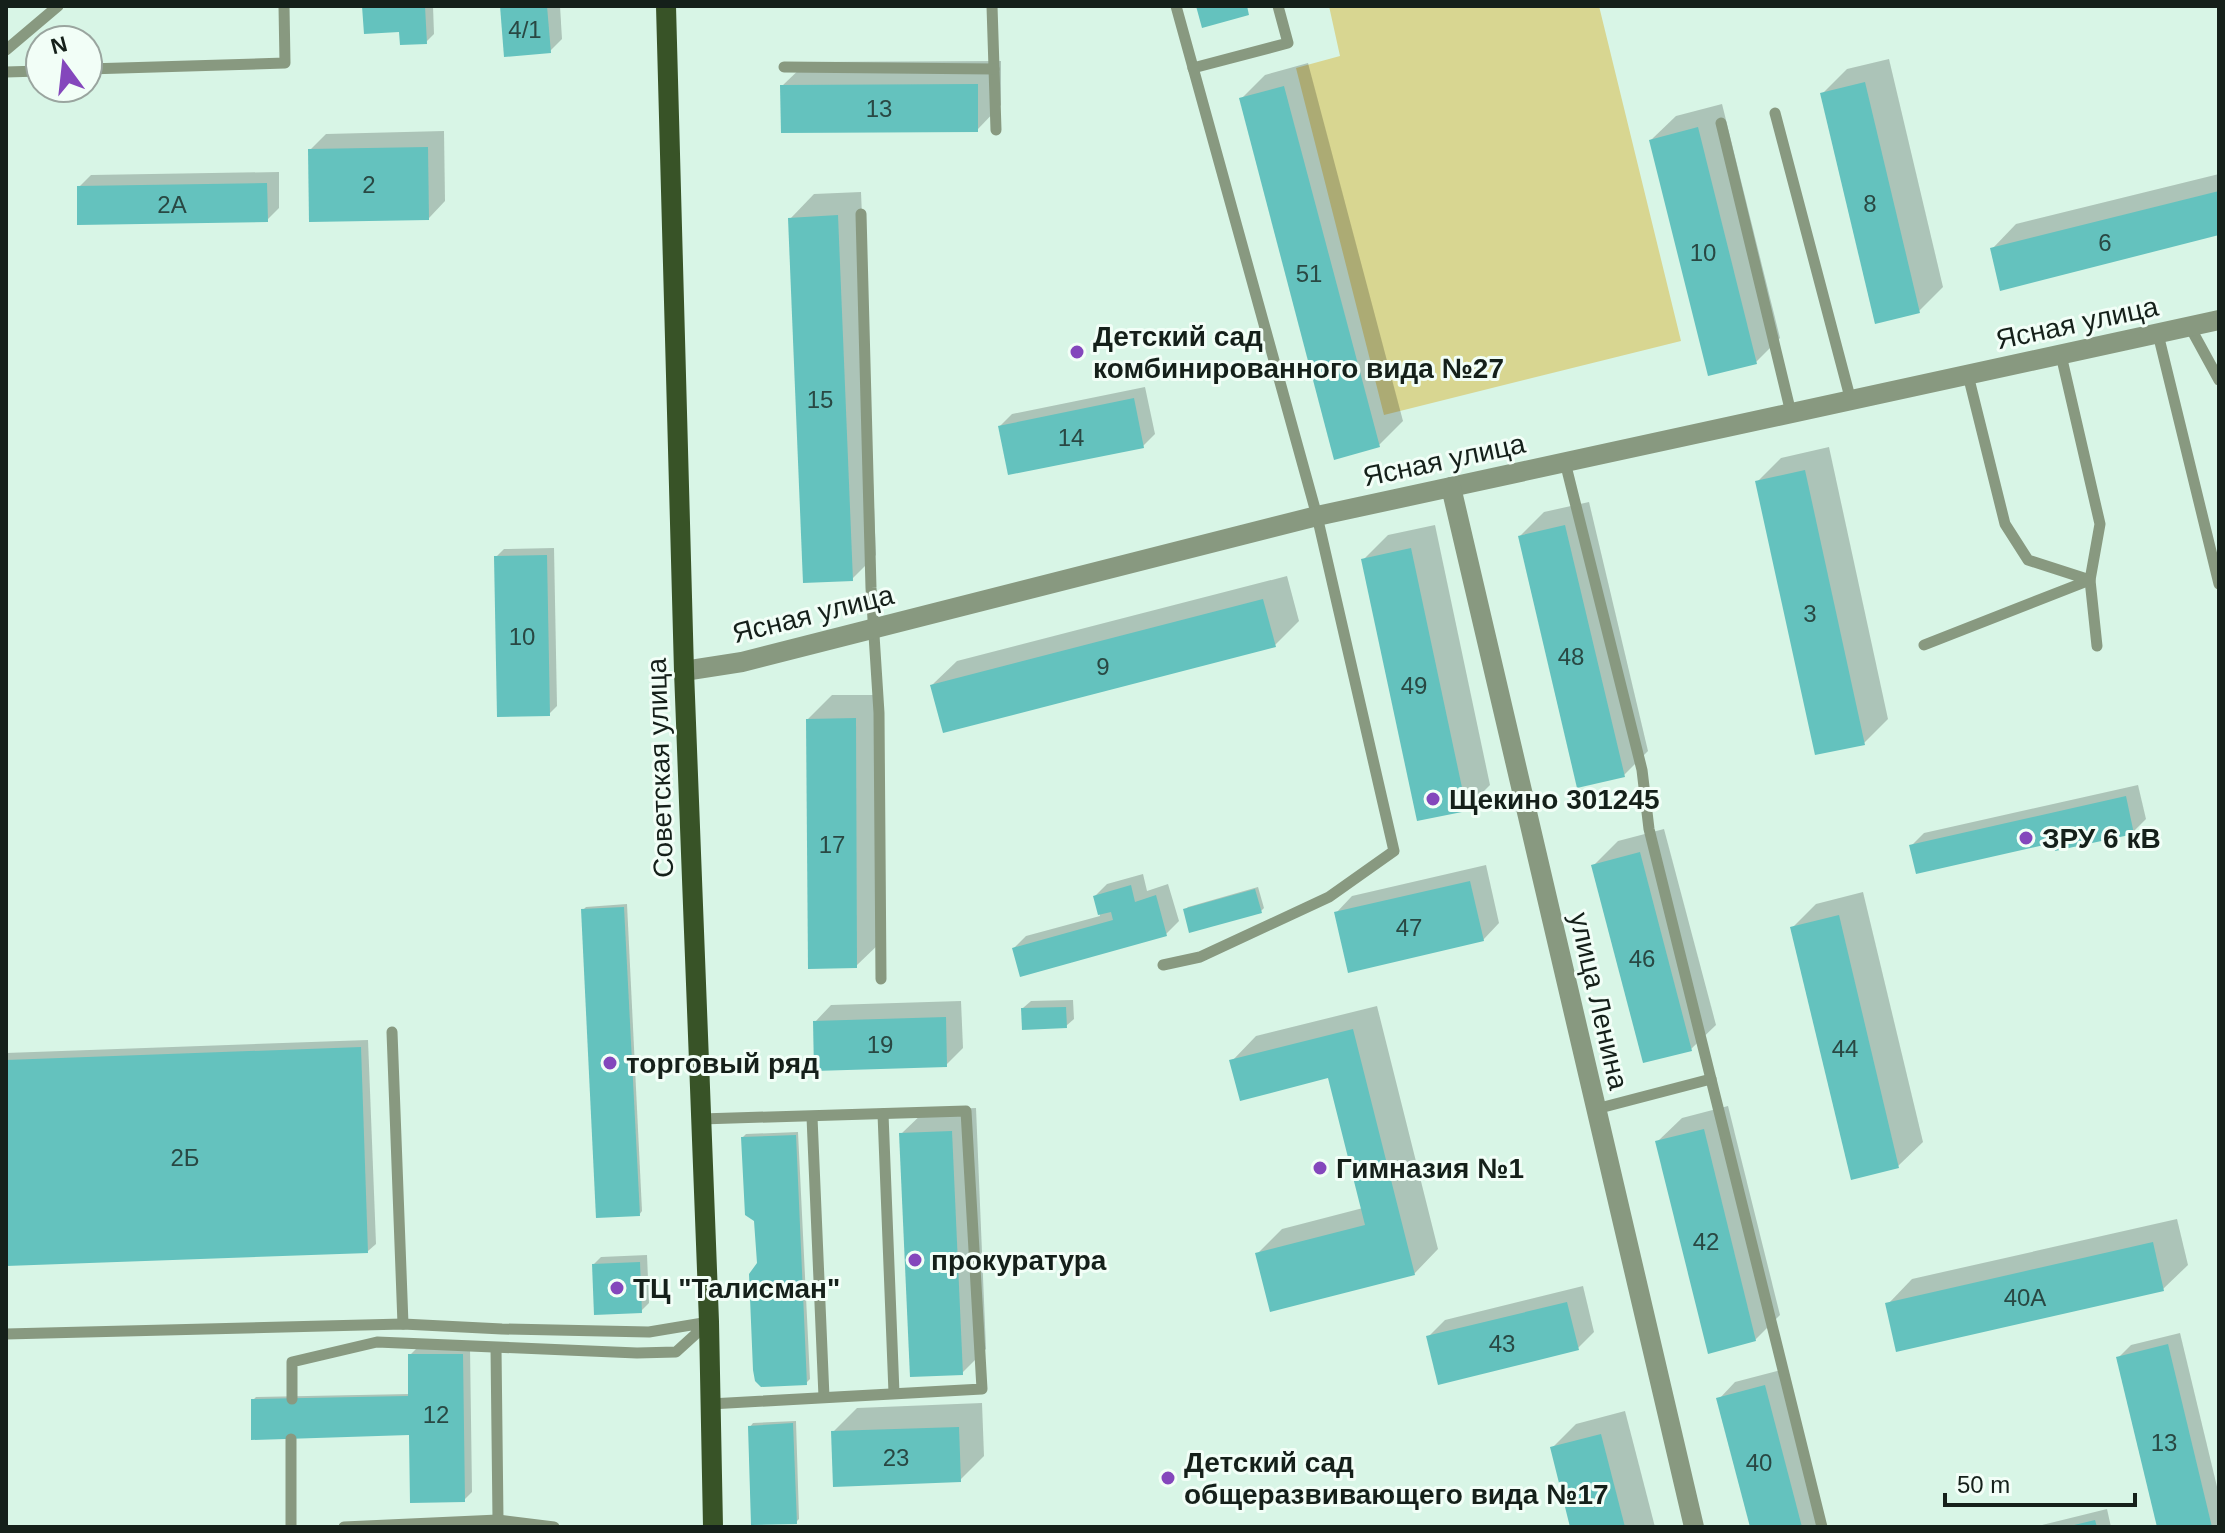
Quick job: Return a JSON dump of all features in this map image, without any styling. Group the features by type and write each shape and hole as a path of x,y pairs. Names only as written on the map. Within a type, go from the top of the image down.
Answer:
{"main road":[{"name":"Советская улица","path":"666,6 684,671 709,1322 713,1527"}],"street":[{"name":"Ясная улица","path":"684,671 742,662 1317,516 2219,320"},
{"name":"улица Ленина","path":"1451,487 1694,1527"}],"lane":[{"path":"6,50 58,6"},
{"path":"104,69 285,63 284,6"},
{"path":"992,6 996,130"},
{"path":"1163,965 1200,957 1329,897 1394,851 1317,516 1176,6"},
{"path":"1193,68 1288,43 1278,6"},
{"path":"784,67 994,69"},
{"path":"1775,113 1851,401"},
{"path":"1721,123 1791,413"},
{"path":"861,214 871,588 879,713 881,979"},
{"path":"2190,327 2219,380"},
{"path":"2158,334 2219,584"},
{"path":"2061,355 2100,524 2090,580 2097,646"},
{"path":"1968,375 2005,524 2028,560 2090,580"},
{"path":"1565,462 1642,770 1649,829 1822,1527"},
{"path":"1924,645 2090,580"},
{"path":"392,1032 403,1324"},
{"path":"1596,1109 1711,1079"},
{"path":"701,1119 966,1111 982,1389 710,1404"},
{"path":"883,1114 894,1393"},
{"path":"812,1117 824,1397"},
{"path":"6,1334 403,1324 649,1332 709,1322"},
{"path":"292,1399 292,1362 377,1342 676,1352 709,1322"},
{"path":"496,1348 498,1520"},
{"path":"291,1439 291,1527"},
{"path":"344,1527 498,1520 554,1527"}],"shaded area":[{"path":"1329,6 1599,6 1681,341 1384,415 1296,68 1340,56"}],"building":[{"path":"362,6 425,6 427,44 400,45 399,32 364,34"},
{"path":"500,6 547,6 551,53 504,57"},
{"path":"1196,6 1247,6 1249,15 1202,28"},
{"path":"1865,82 1920,313 1875,324 1820,93"},
{"path":"978,84 978,132 781,133 780,85"},
{"path":"1284,86 1380,447 1334,460 1239,98"},
{"path":"1698,127 1757,364 1708,376 1649,140"},
{"path":"428,147 429,220 309,222 308,149"},
{"path":"267,183 268,222 77,225 77,186"},
{"path":"2219,191 2219,235 2000,291 1990,248"},
{"path":"838,215 853,581 803,583 788,218"},
{"path":"1134,398 1144,448 1008,475 998,426"},
{"path":"1805,470 1865,745 1815,755 1755,481"},
{"path":"1565,525 1625,777 1577,788 1518,536"},
{"path":"1411,548 1467,811 1417,821 1361,559"},
{"path":"547,555 550,716 497,717 494,556"},
{"path":"1263,599 1276,647 943,733 930,685"},
{"path":"856,718 857,968 808,969 806,719"},
{"name":"ЗРУ 6 кВ","path":"2126,796 2134,834 2055,851 2053,843 1916,874 1909,845"},
{"path":"1640,852 1692,1051 1643,1063 1591,865"},
{"path":"1470,881 1484,941 1348,973 1334,912"},
{"path":"1131,885 1135,902 1156,895 1167,936 1020,977 1012,948 1113,920 1111,912 1098,915 1093,896"},
{"path":"1255,889 1262,913 1189,933 1183,909"},
{"name":"торговый ряд","path":"624,907 640,1216 596,1218 581,909"},
{"path":"1839,915 1899,1168 1851,1180 1790,927"},
{"path":"1066,1007 1067,1028 1022,1030 1021,1008"},
{"path":"946,1017 947,1067 814,1071 813,1021"},
{"path":"1353,1029 1415,1275 1270,1312 1255,1253 1365,1225 1328,1078 1240,1101 1229,1060"},
{"path":"361,1047 368,1253 6,1266 6,1060"},
{"path":"1704,1129 1756,1341 1708,1354 1655,1141"},
{"path":"952,1131 963,1375 910,1377 899,1133"},
{"path":"796,1135 807,1385 761,1387 755,1381 753,1370 749,1274 757,1263 754,1221 745,1215 741,1137"},
{"path":"2153,1242 2164,1291 1896,1352 1885,1303"},
{"name":"ТЦ \"Талисман\"","path":"640,1262 642,1313 594,1315 592,1264"},
{"path":"1567,1302 1579,1350 1438,1385 1426,1336"},
{"path":"2168,1344 2212,1527 2157,1527 2116,1357"},
{"path":"408,1354 463,1354 465,1502 410,1503 409,1435 251,1440 251,1399 408,1396"},
{"path":"1765,1385 1802,1527 1750,1527 1716,1398"},
{"path":"793,1423 797,1524 751,1525 748,1426"},
{"path":"959,1427 961,1482 833,1487 831,1431"},
{"path":"1601,1434 1625,1527 1570,1527 1550,1447"},
{"path":"2095,1520 2097,1527 2070,1527 2070,1526"}],"place":[{"name":"Детский сад комбинированного вида №27","path":"1077,352"},
{"name":"Щекино 301245","path":"1433,799"},
{"name":"ЗРУ 6 кВ","path":"2026,838"},
{"name":"торговый ряд","path":"610,1063"},
{"name":"Гимназия №1","path":"1320,1168"},
{"name":"прокуратура","path":"915,1260"},
{"name":"ТЦ \"Талисман\"","path":"617,1288"},
{"name":"Детский сад общеразвивающего вида №17","path":"1168,1478"}]}
